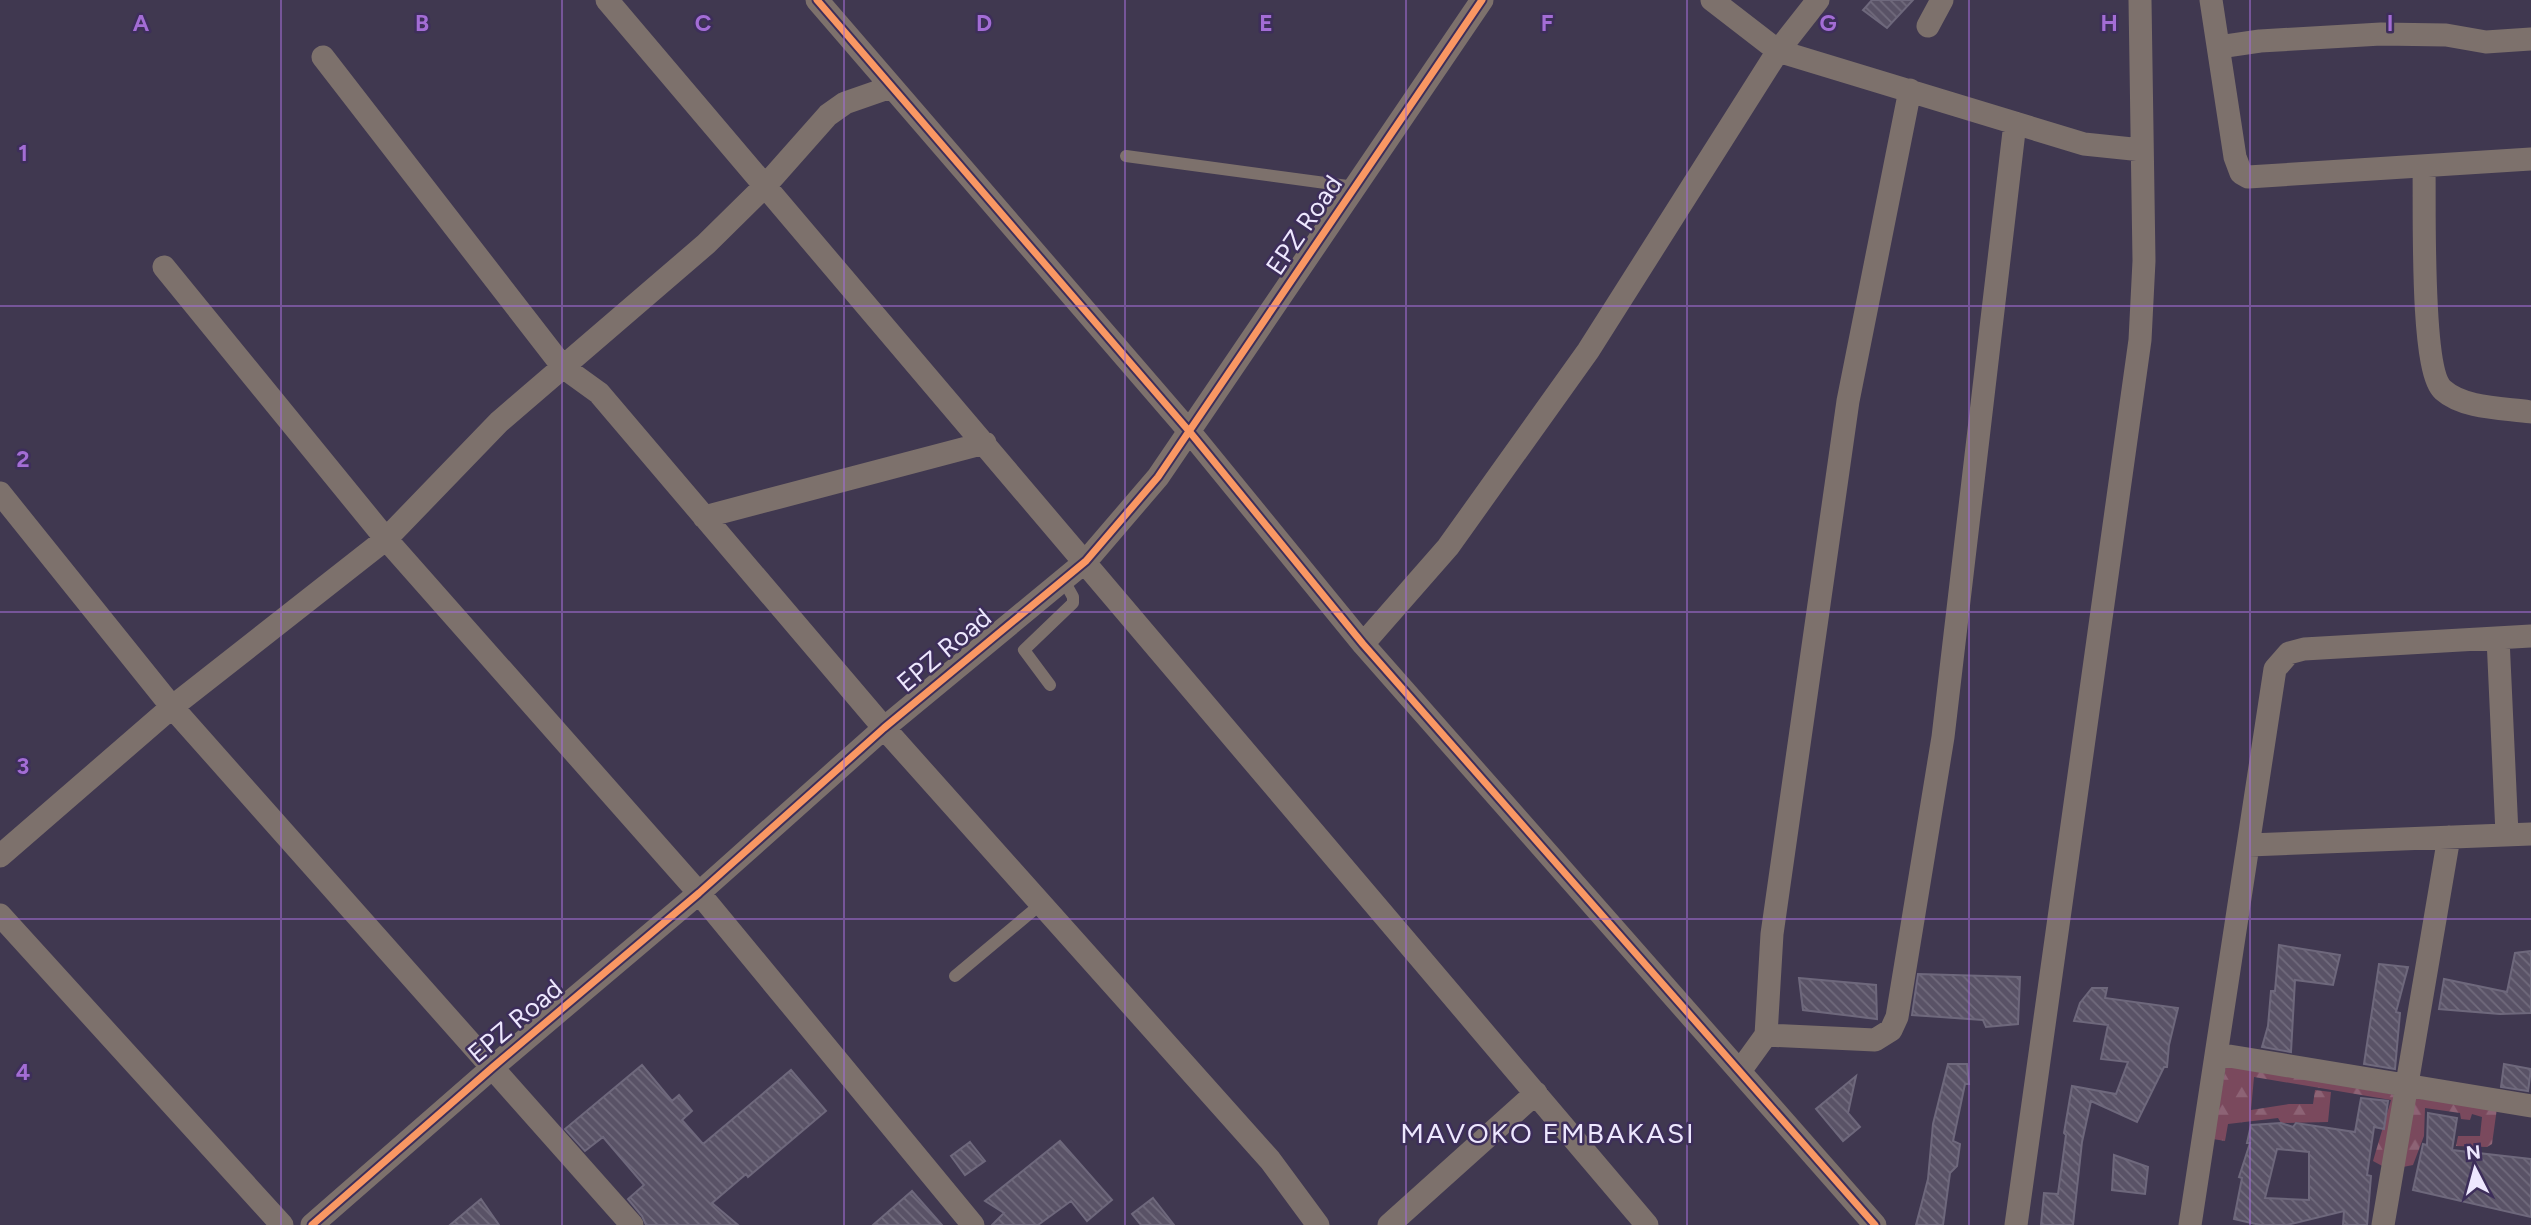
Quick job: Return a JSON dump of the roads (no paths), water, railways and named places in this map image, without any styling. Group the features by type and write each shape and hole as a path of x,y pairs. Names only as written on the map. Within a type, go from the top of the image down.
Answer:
{"street":[{"path":"607,0 1647,1225"},
{"path":"817,0 1189,432 1363,644 1875,1225"},
{"name":"EPZ Road","path":"312,1225 699,893 884,728 1086,561 1158,477 1482,0"},
{"path":"1712,0 1778,51 2084,144 2142,150"},
{"path":"1363,644 1448,547 1588,351 1778,51 1818,0"},
{"path":"1928,26 1942,0"},
{"path":"2016,1225 2140,341 2144,261 2140,0"},
{"path":"2211,0 2235,157 2241,173 2248,177 2531,159"},
{"path":"2219,47 2260,41 2381,34 2446,36 2486,42 2531,38"},
{"path":"323,57 563,367 599,393 884,728 1270,1160 1318,1225"},
{"path":"0,856 172,707 386,539 499,422 706,244 766,186 828,115 845,103 891,87"},
{"path":"1740,1071 1766,1035 1772,933 1848,401 1910,90"},
{"path":"1766,1035 1875,1040 1891,1030 1897,1017 1943,737 2015,123"},
{"path":"2424,167 2427,323 2434,378 2440,388 2458,398 2531,412"},
{"path":"164,267 386,539 699,893 973,1225"},
{"path":"704,517 985,443"},
{"path":"0,493 172,707 632,1225"},
{"path":"2190,1225 2249,845 2271,678 2289,653 2304,649 2531,636"},
{"path":"2498,638 2507,834"},
{"path":"2249,845 2531,834"},
{"path":"2384,1225 2449,837"},
{"path":"0,915 282,1225"},
{"path":"2217,1055 2531,1106"},
{"path":"1389,1225 1535,1093"}],"lane":[{"path":"1126,156 1355,187"},
{"path":"1050,685 1024,650 1073,603 1073,597 1063,579"},
{"path":"955,976 1041,904"}],"district":[{"name":"MAVOKO EMBAKASI","path":"1548,1133"}]}
